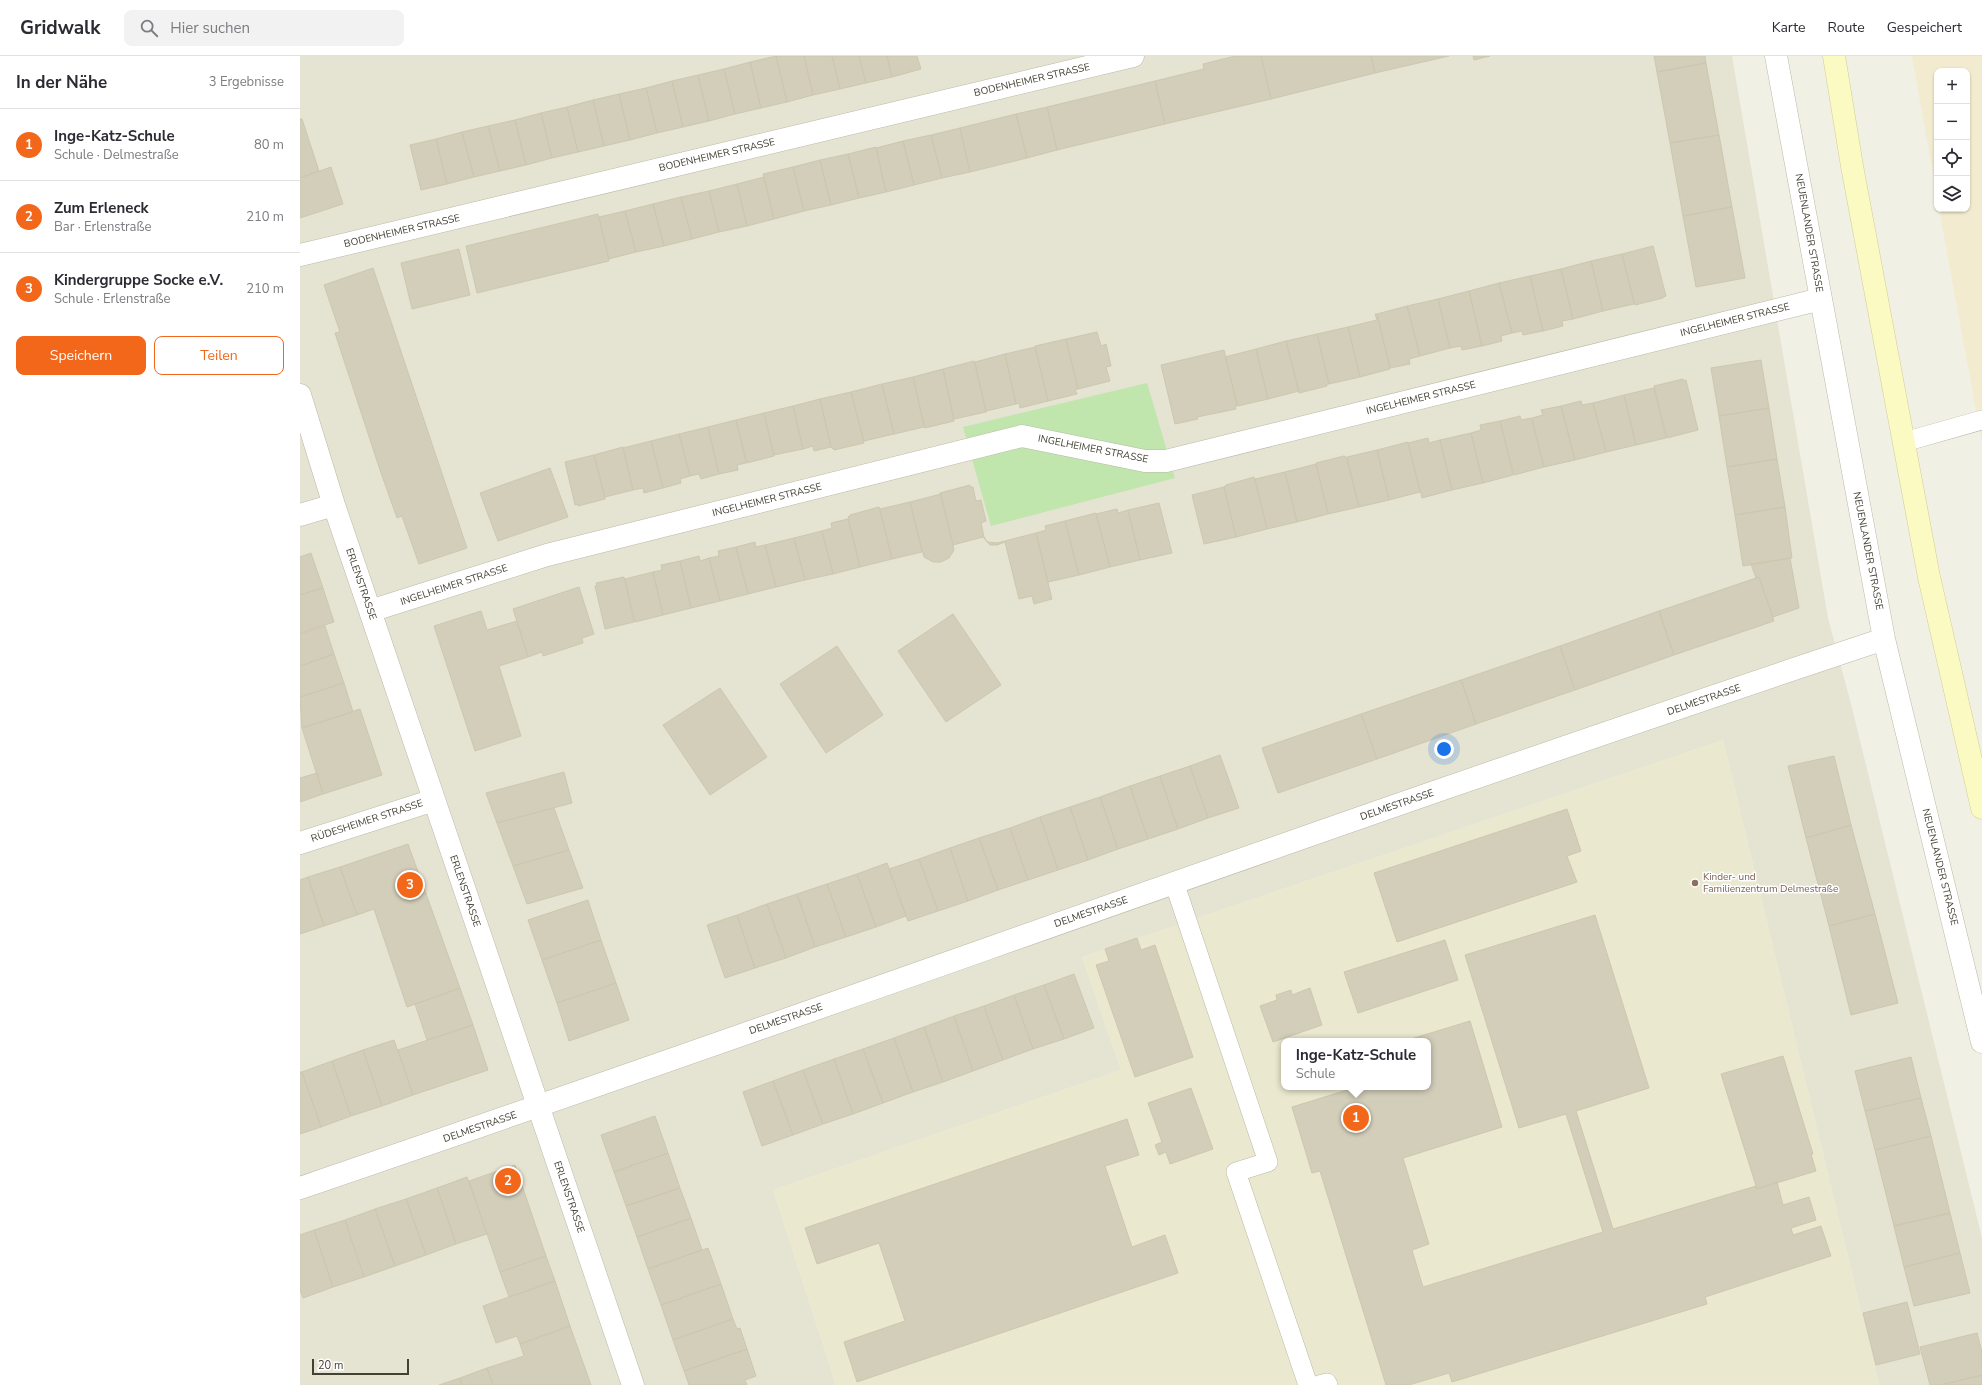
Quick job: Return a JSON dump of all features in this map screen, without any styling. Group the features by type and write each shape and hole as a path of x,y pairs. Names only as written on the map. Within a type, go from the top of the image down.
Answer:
{"main road":[{"path":"1834,56 1852,166 1929,577 1982,808"}],"street":[{"name":"BODENHEIMER STRASSE","path":"300,255 1133,56"},
{"name":"NEUENLANDER STRASSE","path":"1776,56 1884,639 1982,1042"},
{"name":"INGELHEIMER STRASSE","path":"370,611 547,555 1022,436 1145,461 1166,461 1821,299"},
{"name":"ERLENSTRASSE","path":"300,395 334,505 633,1385"},
{"path":"300,515 334,505"},
{"name":"DELMESTRASSE","path":"300,1188 538,1107 1174,882 1884,639"},
{"name":"RÜDESHEIMER STRASSE","path":"300,843 434,800"}],"lane":[{"path":"1904,442 1982,420"},
{"path":"1174,882 1268,1162 1236,1172 1308,1385"},
{"path":"1319,1385 1327,1383 1328,1385"}],"shaded area":[{"path":"300,56 1732,56 1828,618 1851,704 1982,1238 1982,1385 1879,1385 1723,740 1082,957 1121,1070 773,1190 836,1385 300,1385"},
{"path":"1912,56 1982,56 1982,443 1940,212 1970,212 1970,68 1934,68 1934,179"},
{"path":"1723,740 1879,1385 836,1385 773,1190 1121,1070 1082,957"}],"green space":[{"path":"1147,383 1175,478 991,526 963,427"}],"building":[{"path":"776,56 804,56 813,95 787,102"},
{"path":"776,56 787,102 761,108 750,62"},
{"path":"804,56 832,56 840,89 813,95"},
{"path":"832,56 859,56 866,83 840,89"},
{"path":"859,56 887,56 892,77 866,83"},
{"path":"887,56 917,56 921,69 892,77"},
{"path":"1235,56 1261,56 1271,99 1165,124 1155,81 1204,69 1203,64"},
{"path":"1261,56 1371,56 1375,73 1271,99"},
{"path":"1371,56 1449,56 1375,73"},
{"path":"1473,56 1490,56 1474,60"},
{"path":"1654,56 1705,56 1706,63 1657,72"},
{"path":"750,62 761,108 735,114 724,69"},
{"path":"1706,63 1719,135 1670,143 1657,72"},
{"path":"724,69 735,114 709,121 698,75"},
{"path":"698,75 709,121 683,127 672,81"},
{"path":"672,81 683,127 657,133 646,88"},
{"path":"1155,81 1165,124 1057,150 1047,107"},
{"path":"646,88 657,133 630,140 619,94"},
{"path":"619,94 630,140 604,146 593,100"},
{"path":"593,100 604,146 578,152 567,107"},
{"path":"567,107 578,152 552,158 541,113"},
{"path":"1047,107 1057,150 1027,158 1016,114"},
{"path":"541,113 552,158 526,165 515,120"},
{"path":"1016,114 1027,158 970,172 960,128"},
{"path":"300,119 302,119 319,171 300,178"},
{"path":"515,120 526,165 500,171 488,126"},
{"path":"488,126 500,171 474,177 462,132"},
{"path":"960,128 970,172 942,178 931,135"},
{"path":"462,132 474,177 447,184 436,139"},
{"path":"931,135 942,178 914,185 903,141"},
{"path":"1719,135 1732,207 1683,216 1670,143"},
{"path":"436,139 447,184 421,190 410,145"},
{"path":"903,141 914,185 886,192 876,148"},
{"path":"876,147 886,192 859,198 848,154"},
{"path":"848,154 859,198 831,205 820,160"},
{"path":"820,160 831,205 804,211 793,167"},
{"path":"331,167 343,204 300,218 300,178"},
{"path":"793,167 804,211 774,219 763,174"},
{"path":"764,177 774,219 747,226 737,184"},
{"path":"737,184 747,226 719,232 709,191"},
{"path":"709,191 719,232 692,239 681,197"},
{"path":"681,197 692,239 664,246 653,204"},
{"path":"653,204 664,246 636,252 625,211"},
{"path":"1732,207 1745,278 1696,287 1683,216"},
{"path":"625,211 636,252 609,259 599,217"},
{"path":"598,214 609,261 477,293 466,246"},
{"path":"1653,246 1666,296 1635,305 1622,254"},
{"path":"459,249 470,295 412,309 401,263"},
{"path":"1622,254 1634,304 1603,311 1591,261"},
{"path":"1591,261 1603,311 1573,319 1561,269"},
{"path":"373,268 467,548 419,564 402,516 397,518 380,470 335,333 340,332 324,285"},
{"path":"1561,269 1573,319 1562,321 1563,326 1543,331 1530,276"},
{"path":"1530,276 1543,331 1523,335 1522,331 1512,333 1499,283"},
{"path":"1499,283 1512,333 1501,336 1502,341 1482,346 1469,291"},
{"path":"1469,291 1482,346 1462,350 1461,346 1450,348 1438,299"},
{"path":"1438,299 1450,348 1420,356 1407,306"},
{"path":"1407,306 1420,356 1409,359 1410,364 1390,368 1377,314"},
{"path":"1375,314 1377,314 1390,369 1360,377 1348,327 1377,320"},
{"path":"1348,327 1360,377 1329,384 1317,334"},
{"path":"1097,332 1101,346 1106,344 1111,366 1106,367 1110,381 1078,389 1066,339"},
{"path":"1317,334 1329,384 1327,384 1327,386 1299,393 1286,341"},
{"path":"1066,339 1078,389 1075,390 1077,394 1048,401 1035,346"},
{"path":"1286,341 1299,391 1268,399 1256,349"},
{"path":"1035,347 1048,401 1020,408 1019,403 1016,404 1005,354"},
{"path":"1256,349 1268,399 1238,406 1225,357"},
{"path":"1224,350 1237,406 1235,407 1236,409 1197,417 1198,419 1175,424 1161,365"},
{"path":"1005,354 1016,404 986,411 975,362"},
{"path":"1761,360 1769,408 1719,416 1711,368"},
{"path":"974,361 986,412 954,419 943,369"},
{"path":"943,369 954,421 925,428 913,377"},
{"path":"913,377 924,427 894,434 882,384"},
{"path":"1683,379 1683,381 1686,380 1698,430 1667,438 1654,386"},
{"path":"882,384 894,434 864,441 851,392"},
{"path":"1654,388 1666,438 1636,445 1624,395"},
{"path":"851,392 864,443 834,450 831,447 820,399"},
{"path":"1624,395 1636,445 1606,452 1593,403"},
{"path":"820,399 831,447 814,451 813,446 803,449 793,406"},
{"path":"1581,401 1582,405 1593,403 1606,452 1575,460 1561,406"},
{"path":"793,406 803,449 774,455 764,413"},
{"path":"1561,406 1575,460 1544,467 1532,418 1543,415 1541,410"},
{"path":"1769,408 1777,459 1727,467 1719,416"},
{"path":"764,413 774,456 747,463 736,420"},
{"path":"1520,416 1521,420 1531,418 1544,467 1514,475 1500,421"},
{"path":"736,420 746,463 737,465 738,470 719,474 708,427"},
{"path":"1500,421 1513,475 1483,483 1471,433 1481,430 1480,425"},
{"path":"708,427 719,474 701,479 699,474 690,476 679,434"},
{"path":"1471,433 1483,483 1452,490 1440,440"},
{"path":"679,434 690,476 680,479 681,483 663,488 651,441"},
{"path":"1428,438 1429,443 1440,440 1452,490 1422,498 1408,443"},
{"path":"651,441 663,488 644,493 643,488 633,490 623,448"},
{"path":"1408,442 1420,492 1389,500 1377,450"},
{"path":"623,447 633,490 605,497 594,455"},
{"path":"1377,450 1389,500 1359,507 1347,457"},
{"path":"594,455 605,499 578,506 578,504 575,505 565,462"},
{"path":"1344,456 1346,457 1359,507 1328,514 1316,463"},
{"path":"1777,459 1785,507 1735,515 1727,467"},
{"path":"1316,464 1328,514 1297,522 1285,472"},
{"path":"550,468 568,517 498,541 480,493"},
{"path":"1285,472 1297,522 1267,529 1255,479"},
{"path":"1254,477 1267,529 1236,537 1224,487 1226,485"},
{"path":"970,485 970,487 973,487 976,501 981,500 986,521 981,523 986,541 983,537 953,545 940,493"},
{"path":"1224,487 1236,537 1204,544 1192,495"},
{"path":"941,494 954,550 949,558 941,562 933,562 924,557 910,502"},
{"path":"910,502 922,552 892,559 880,509"},
{"path":"1159,503 1172,553 1140,560 1128,510"},
{"path":"879,507 892,559 860,567 848,517 850,515"},
{"path":"1785,507 1792,558 1743,566 1735,515"},
{"path":"1117,509 1118,513 1128,510 1140,560 1110,567 1096,514"},
{"path":"1096,513 1110,567 1079,575 1065,521"},
{"path":"848,519 860,567 833,574 822,531 832,528 831,523"},
{"path":"1065,521 1079,575 1048,582 1036,533 1046,530 1045,526"},
{"path":"822,531 833,574 805,580 794,538"},
{"path":"1036,533 1052,599 1034,604 1032,596 1019,599 1005,542 997,545 997,543"},
{"path":"794,538 805,580 776,587 765,545"},
{"path":"755,542 756,547 765,545 776,587 748,594 736,547"},
{"path":"987,542 997,543 997,545 990,545"},
{"path":"736,547 748,594 720,601 709,558 719,556 718,551"},
{"path":"311,553 323,588 300,595 300,557"},
{"path":"699,556 700,561 709,558 720,601 691,608 680,561"},
{"path":"1790,558 1799,608 1773,617 1759,577 1756,578 1751,564"},
{"path":"680,561 691,608 663,615 653,572 662,570 661,565"},
{"path":"653,572 663,615 635,622 625,579"},
{"path":"624,577 634,622 605,629 595,586 597,585 596,583"},
{"path":"1759,577 1774,621 1674,655 1659,611"},
{"path":"579,587 594,634 582,638 583,643 543,656 542,652 528,657 513,609"},
{"path":"323,588 334,622 300,633 300,595"},
{"path":"481,611 487,630 517,621 528,657 499,666 521,736 475,751 434,626"},
{"path":"1659,611 1674,655 1575,690 1560,646"},
{"path":"953,614 1001,685 946,722 898,651"},
{"path":"325,626 334,654 300,666 300,634"},
{"path":"837,646 883,715 826,753 780,684"},
{"path":"1560,646 1575,690 1476,724 1461,680"},
{"path":"334,654 344,683 300,697 300,666"},
{"path":"1461,680 1476,724 1377,759 1361,714"},
{"path":"344,683 353,712 302,728 300,697"},
{"path":"720,688 767,757 710,795 663,725"},
{"path":"360,709 382,775 323,794 302,728"},
{"path":"1361,714 1377,759 1278,793 1262,748"},
{"path":"1220,755 1239,808 1208,818 1190,766"},
{"path":"1834,756 1851,825 1806,838 1788,766"},
{"path":"1190,766 1208,818 1178,829 1160,776"},
{"path":"564,772 572,803 497,823 486,793"},
{"path":"317,773 323,794 300,802 300,778"},
{"path":"1160,776 1178,829 1148,839 1130,786"},
{"path":"1130,786 1148,839 1118,849 1100,797"},
{"path":"1100,797 1118,849 1088,860 1070,807"},
{"path":"1070,807 1088,860 1058,870 1040,817"},
{"path":"554,808 569,850 513,866 497,823"},
{"path":"1567,809 1581,851 1567,856 1577,882 1397,942 1374,873"},
{"path":"1040,817 1058,870 1028,880 1010,828"},
{"path":"1851,825 1875,914 1829,926 1806,838"},
{"path":"1010,828 1028,880 998,890 979,838"},
{"path":"979,838 998,890 968,901 950,848"},
{"path":"408,844 460,988 407,1007 374,909 357,915 340,867"},
{"path":"950,848 968,901 938,911 919,859"},
{"path":"569,850 583,888 527,904 513,866"},
{"path":"919,859 938,911 908,921 889,869"},
{"path":"887,863 906,916 876,927 857,874"},
{"path":"340,867 357,915 324,926 308,877"},
{"path":"857,874 876,927 846,937 827,884"},
{"path":"308,877 324,926 300,934 300,880"},
{"path":"827,884 846,937 815,947 797,894"},
{"path":"797,894 815,947 786,958 767,904"},
{"path":"588,900 601,940 542,960 528,920"},
{"path":"767,904 786,958 755,968 737,915"},
{"path":"1875,914 1898,1003 1851,1015 1829,926"},
{"path":"737,915 755,968 725,978 707,925"},
{"path":"1595,915 1649,1088 1576,1111 1613,1229 1756,1186 1757,1189 1777,1182 1783,1205 1809,1197 1816,1220 1791,1228 1793,1235 1821,1226 1831,1256 1705,1297 1707,1304 1452,1382 1449,1373 1409,1385 1386,1385 1320,1171 1312,1173 1292,1107 1347,1090 1431,1090 1431,1038 1414,1038 1470,1021 1502,1127 1403,1158 1429,1244 1412,1250 1423,1287 1603,1232 1566,1114 1519,1128 1465,955"},
{"path":"1137,938 1141,950 1155,945 1193,1057 1135,1077 1096,965 1109,961 1105,949"},
{"path":"601,940 616,983 557,1003 542,960"},
{"path":"1445,940 1458,980 1358,1013 1344,972"},
{"path":"1074,974 1094,1028 1064,1039 1044,985"},
{"path":"616,983 629,1020 569,1041 557,1003"},
{"path":"1044,985 1064,1039 1033,1049 1014,995"},
{"path":"460,988 473,1025 427,1040 415,1004"},
{"path":"1310,988 1322,1025 1273,1042 1260,1006 1277,1000 1276,995 1291,990 1292,995"},
{"path":"1014,995 1033,1049 1003,1060 984,1006"},
{"path":"984,1006 1003,1060 973,1071 954,1016"},
{"path":"954,1016 973,1071 943,1082 924,1027"},
{"path":"473,1025 488,1070 413,1095 398,1050"},
{"path":"924,1027 943,1082 913,1092 894,1038"},
{"path":"894,1038 913,1092 883,1103 863,1049"},
{"path":"394,1040 413,1095 382,1106 363,1050"},
{"path":"863,1049 883,1103 853,1114 834,1059"},
{"path":"363,1050 382,1106 351,1116 332,1061"},
{"path":"1783,1056 1813,1154 1811,1154 1816,1171 1757,1189 1721,1074"},
{"path":"1911,1057 1921,1098 1865,1111 1855,1071"},
{"path":"834,1059 853,1114 823,1124 803,1070"},
{"path":"332,1061 351,1116 321,1127 302,1072"},
{"path":"803,1070 823,1124 793,1135 773,1081"},
{"path":"300,1072 302,1072 321,1127 300,1134"},
{"path":"773,1081 793,1135 762,1146 743,1092"},
{"path":"1191,1088 1213,1149 1170,1164 1166,1152 1159,1155 1155,1145 1162,1142 1148,1103"},
{"path":"1921,1098 1931,1136 1875,1150 1865,1111"},
{"path":"655,1116 668,1153 614,1172 601,1135"},
{"path":"1127,1119 1139,1155 1105,1166 1132,1247 1165,1235 1178,1273 857,1382 844,1342 905,1321 879,1243 817,1264 805,1228"},
{"path":"1931,1136 1950,1213 1894,1226 1875,1150"},
{"path":"668,1153 680,1188 626,1206 614,1172"},
{"path":"515,1165 546,1256 500,1272 469,1181"},
{"path":"467,1177 487,1234 456,1244 437,1188"},
{"path":"437,1188 456,1244 426,1255 406,1199"},
{"path":"680,1188 691,1218 637,1237 626,1206"},
{"path":"406,1199 426,1255 395,1266 375,1209"},
{"path":"375,1209 395,1266 364,1277 345,1220"},
{"path":"1950,1213 1960,1253 1904,1267 1894,1226"},
{"path":"691,1218 702,1250 648,1269 637,1237"},
{"path":"345,1220 364,1277 333,1287 314,1230"},
{"path":"314,1230 333,1287 303,1298 300,1290 300,1235"},
{"path":"708,1248 721,1284 661,1305 648,1269"},
{"path":"1960,1253 1970,1293 1914,1306 1904,1267"},
{"path":"546,1256 555,1281 509,1297 500,1272"},
{"path":"555,1281 570,1326 520,1344 517,1336 496,1343 483,1306"},
{"path":"721,1284 733,1319 673,1340 661,1305"},
{"path":"1907,1302 1920,1354 1876,1365 1863,1313"},
{"path":"733,1319 737,1329 740,1328 747,1349 684,1371 673,1340"},
{"path":"570,1326 591,1385 493,1385 487,1368 524,1356 520,1344"},
{"path":"1977,1333 1982,1352 1982,1375 1941,1385 1930,1385 1920,1347"},
{"path":"747,1349 756,1376 745,1380 747,1385 689,1385 684,1371"},
{"path":"487,1368 493,1385 462,1385 460,1378"},
{"path":"1982,1375 1982,1385 1941,1385"},
{"path":"460,1378 462,1385 439,1385"}],"place":[{"name":"Kinder- und Familienzentrum Delmestraße","path":"1695,883"},
{"name":"Kindergruppe Socke e.V.","path":"410,885"},
{"name":"Inge-Katz-Schule","path":"1356,1118"},
{"name":"Zum Erleneck","path":"508,1181"}]}
